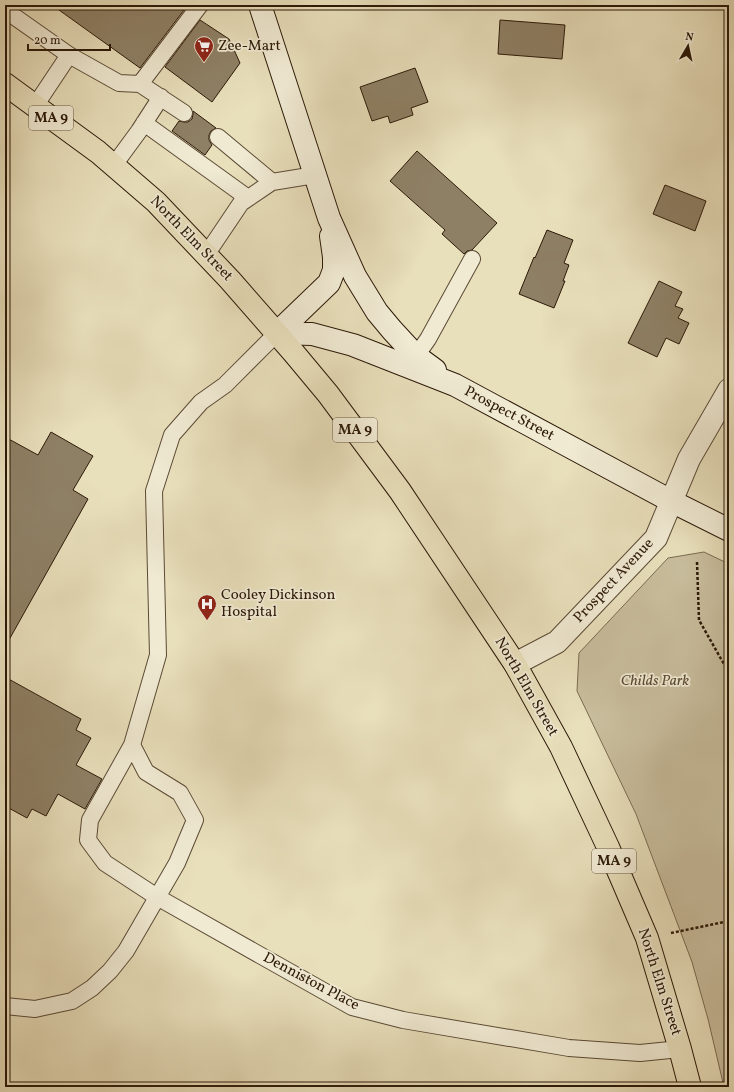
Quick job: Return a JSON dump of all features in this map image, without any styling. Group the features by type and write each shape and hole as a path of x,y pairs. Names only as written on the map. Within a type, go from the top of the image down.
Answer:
{"highway":[{"name":"MA 9","path":"5,84 106,159"},
{"name":"North Elm Street","path":"106,159 156,202 277,333 328,394 400,491 515,664 561,747 608,847 647,938 690,1087"}],"main road":[{"path":"260,5 329,218 355,276 382,318 392,330 416,356 455,385"},
{"path":"277,333 329,283 334,270 334,257 329,218"},
{"name":"Prospect Street","path":"277,333 312,334 353,346 455,385 671,501 729,530"},
{"name":"Prospect Avenue","path":"515,664 557,642 656,538 689,459 729,390"}],"lane":[{"path":"140,84 200,5"},
{"path":"5,10 69,55 119,83 140,84 184,113"},
{"path":"35,106 69,55"},
{"path":"106,159 139,131 161,97"},
{"path":"144,123 248,198"},
{"path":"218,137 272,182"},
{"path":"206,255 241,203 272,182 315,175"},
{"path":"416,356 428,339 472,259"},
{"name":"Denniston Place","path":"277,333 225,385 201,402 172,435 154,491 158,655 132,745 90,820 88,840 105,863 157,897 352,1007 403,1020 569,1048 640,1053 680,1049"},
{"path":"5,1006 35,1009 72,1001 92,988 126,951 177,863 195,820 180,793 146,772 132,745"}],"path":[{"path":"697,562 699,620 729,673"},
{"path":"647,938 729,921"}],"green space":[{"name":"Childs Park","path":"704,552 729,564 729,1087 724,1087 708,1019 692,962 636,814 577,691 579,653 668,558"}],"building":[{"path":"52,5 177,5 184,10 140,68"},
{"name":"Zee-Mart","path":"200,20 229,39 240,63 212,102 165,67"},
{"path":"500,20 565,25 562,59 498,54"},
{"path":"415,68 428,102 411,108 413,115 390,123 388,116 372,121 360,87"},
{"path":"193,111 216,128 211,131 209,135 209,140 212,145 205,155 172,131 179,121 188,122 192,119"},
{"path":"417,151 497,223 472,250 467,251 464,254 442,234 445,230 390,181"},
{"path":"665,185 706,201 695,231 653,214"},
{"path":"547,230 573,240 564,263 569,265 563,281 565,281 554,308 519,294"},
{"path":"659,281 682,292 675,306 683,309 678,318 689,323 679,344 666,338 657,357 628,343"},
{"path":"51,432 93,456 73,490 88,499 5,647 5,437 38,455"},
{"path":"5,677 81,719 76,730 91,738 76,765 102,779 85,809 58,794 46,816 32,809 27,818 5,806"}],"place":[{"name":"Zee-Mart","path":"204,63"},
{"name":"Cooley Dickinson Hospital","path":"207,621"}]}
